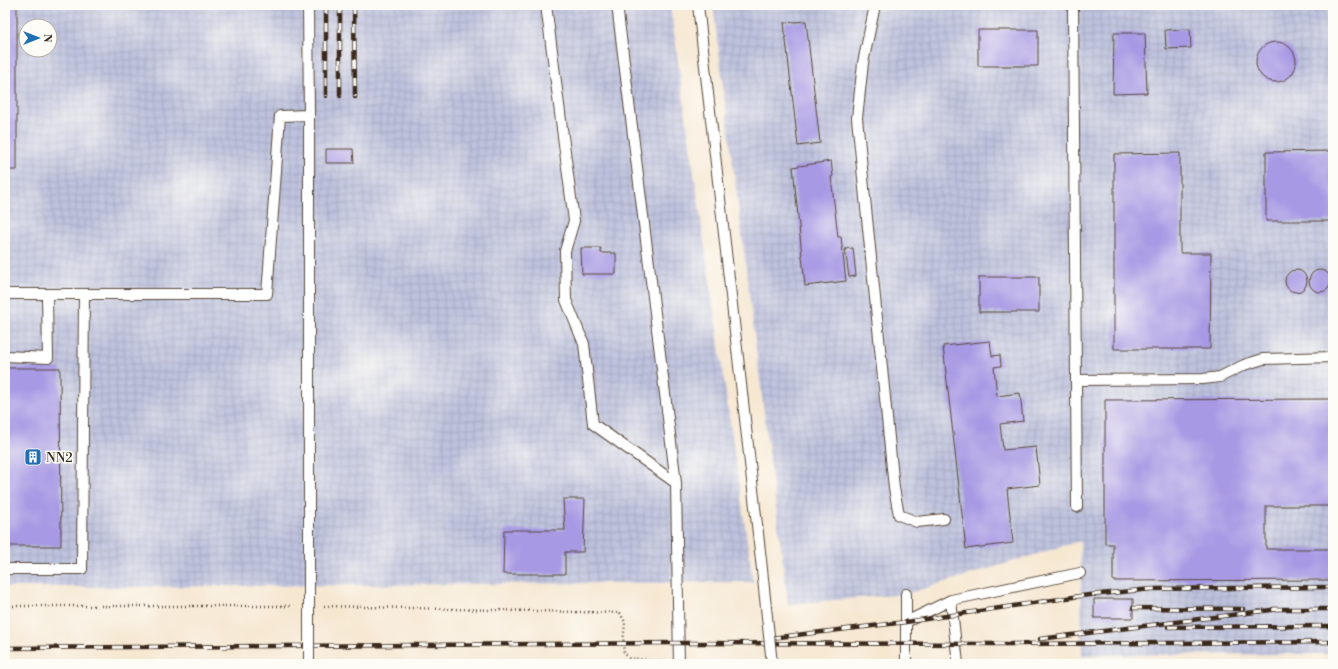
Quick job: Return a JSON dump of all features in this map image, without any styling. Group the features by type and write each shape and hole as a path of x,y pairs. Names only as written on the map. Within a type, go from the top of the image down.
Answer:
{"lane":[{"path":"308,5 309,664"},
{"path":"546,5 574,221 565,251 564,269 566,300 584,344 593,424 676,483"},
{"path":"617,5 676,483 679,664"},
{"path":"698,5 772,664"},
{"path":"875,5 864,63 857,118 894,488 899,514 917,522 944,520"},
{"path":"1073,5 1077,507"},
{"path":"5,294 267,294 280,116 309,115"},
{"path":"5,356 48,358 47,294"},
{"path":"5,569 82,569 84,294"},
{"path":"1076,380 1203,379 1220,377 1244,365 1262,359 1333,357"},
{"path":"906,622 951,600 1080,573"},
{"path":"906,594 906,664"},
{"path":"951,600 958,664"}],"path":[{"path":"620,613 625,622 623,644 624,653 630,658 679,664"},
{"path":"644,664 648,660"}],"shaded area":[{"path":"5,5 670,5 753,582 5,587"},
{"path":"713,5 1333,5 1333,654 1082,655 1080,541 906,594 788,604"}],"building":[{"path":"5,5 17,5 17,170 5,170"},
{"path":"806,21 820,143 798,146 784,23"},
{"path":"1190,29 1191,48 1166,49 1165,30"},
{"path":"978,30 1038,30 1038,66 978,66"},
{"path":"1114,33 1145,33 1147,93 1113,94"},
{"path":"1276,42 1290,48 1296,62 1290,76 1276,82 1262,76 1256,62 1262,48"},
{"path":"326,149 353,149 354,163 326,163"},
{"path":"1333,151 1333,221 1266,221 1266,152"},
{"path":"1180,153 1180,253 1211,253 1210,349 1114,349 1114,154"},
{"path":"831,161 833,176 831,177 838,237 841,237 846,281 805,286 793,167"},
{"path":"581,248 601,248 601,253 616,253 616,274 582,274"},
{"path":"853,248 856,276 849,277 845,249"},
{"path":"1296,270 1304,273 1307,281 1304,289 1296,292 1288,289 1285,281 1288,273"},
{"path":"1320,270 1328,273 1331,281 1328,289 1320,292 1312,289 1309,281 1312,273"},
{"path":"979,277 1039,277 1039,312 979,312"},
{"path":"990,341 992,356 1000,355 1001,366 994,367 997,396 1020,393 1023,421 1000,424 1003,450 1036,447 1040,485 1007,489 1013,543 966,549 943,346"},
{"name":"NN2","path":"5,368 60,368 61,546 5,546"},
{"path":"1333,399 1333,506 1266,506 1266,549 1333,549 1333,580 1113,581 1113,544 1105,544 1105,400"},
{"path":"563,499 585,499 583,552 565,552 565,574 503,574 504,530 565,530"},
{"path":"1094,599 1133,599 1133,618 1094,618"}],"railway":[{"path":"326,5 326,96"},
{"path":"340,5 340,96"},
{"path":"354,5 355,97"},
{"path":"771,638 906,622 1080,596 1152,589 1333,587"},
{"path":"1133,608 1243,609"},
{"path":"1273,609 1333,609"},
{"path":"1040,639 1279,609"},
{"path":"1168,627 1333,626"},
{"path":"5,648 680,643 1007,644 1333,642"}],"place":[{"name":"NN2","path":"33,457"}]}
